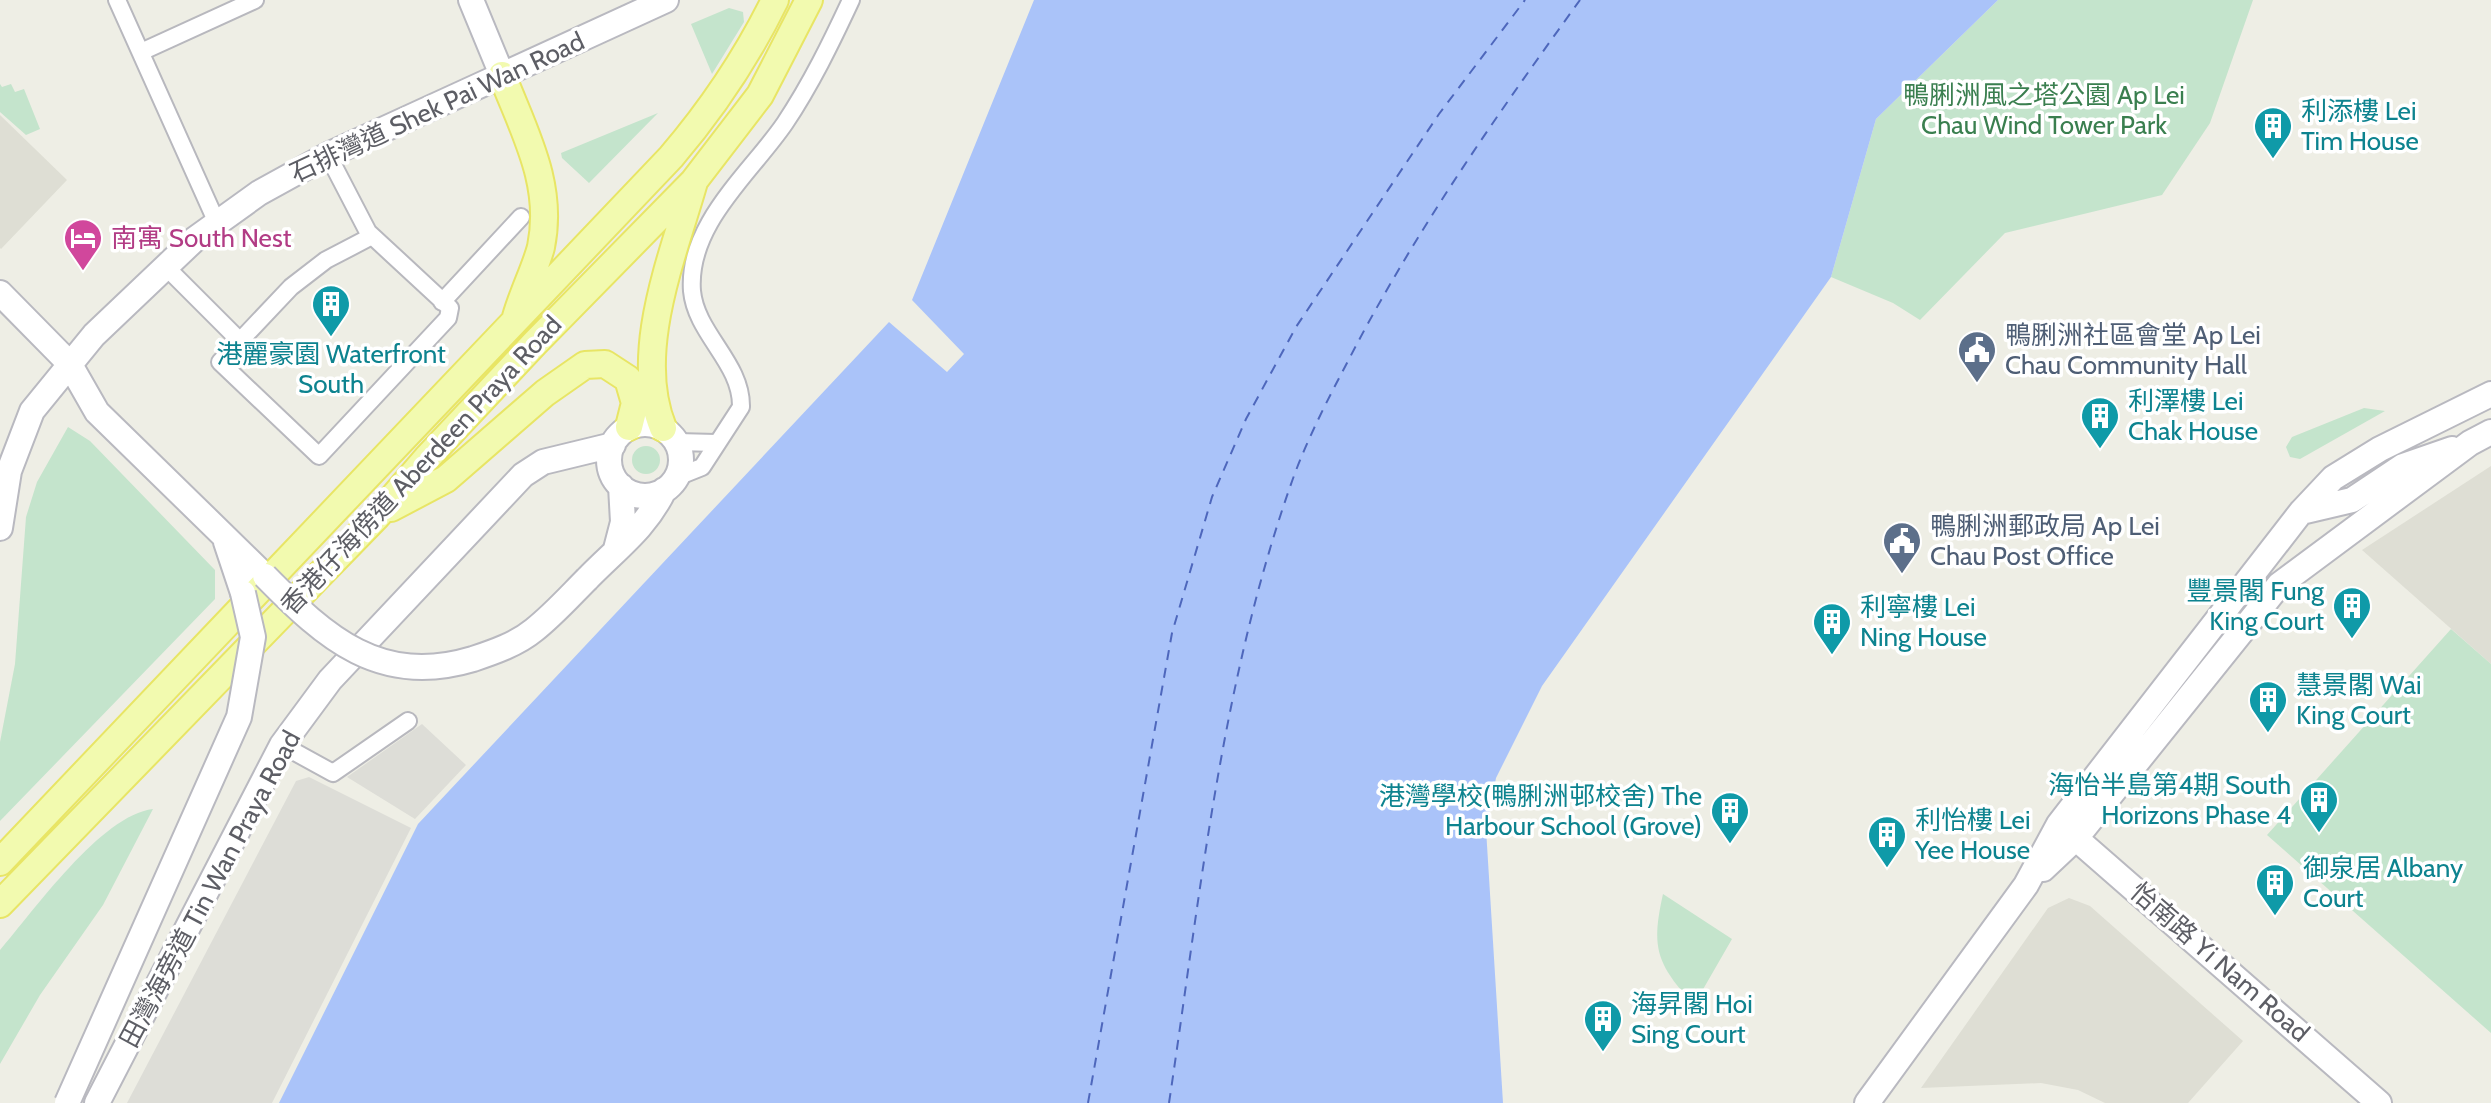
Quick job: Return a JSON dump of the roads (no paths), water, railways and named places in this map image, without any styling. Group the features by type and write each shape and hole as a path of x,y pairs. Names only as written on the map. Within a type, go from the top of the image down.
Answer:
{"main road":[{"path":"471,0 540,169 546,197 540,249 516,317"},
{"name":"石排灣道 Shek Pai Wan Road","path":"0,528 9,471 22,430 32,411 69,363 165,266 217,223 259,193 328,155 666,0"},
{"name":"香港仔海傍道 Aberdeen Praya Road","path":"0,862 516,317 543,293 704,118 758,34 775,0"},
{"name":"香港仔海傍道 Aberdeen Praya Road","path":"0,904 377,516 535,343 694,181 760,95 809,0"},
{"path":"0,293 69,363 97,412 321,630 348,648 412,669 439,668 509,645 533,631 616,549 634,537 652,516 681,464 653,397 656,310 694,181"},
{"path":"377,516 446,479 545,393 585,365 605,364 628,379 635,403 618,457 623,522 616,549"},
{"path":"1874,1095 2301,512 2333,478 2380,449 2491,394"},
{"path":"618,457 641,424 670,435"},
{"path":"2301,512 2352,500 2403,466 2480,437"},
{"path":"2067,831 2279,585 2480,437"},
{"name":"田灣海旁道 Tin Wan Praya Road","path":"97,1103 282,745 330,680 523,475 543,462 575,455 618,457"},
{"path":"618,457 643,496 670,483"},
{"path":"67,1103 239,717 253,637 224,537"},
{"name":"怡南路 Yi Nam Road","path":"2067,831 2379,1103"}],"street":[{"path":"117,0 217,223"},
{"path":"141,52 255,0"},
{"path":"670,483 702,467 741,407 732,370 696,310 693,272 702,240 725,199 800,99 821,64 851,0"},
{"path":"328,155 372,236 450,308 448,318 319,456 220,362 291,287 326,260 372,236"},
{"path":"442,302 521,217"},
{"path":"165,266 240,341"},
{"path":"670,435 716,443"},
{"path":"282,745 333,773 408,721"}],"water":[{"path":"1034,0 1998,0 1876,119 1831,277 1542,686 1496,778 1486,829 1503,1103 279,1103 418,824 889,322 947,372 964,354 912,300"}],"place":[{"name":"利添樓 Lei Tim House","path":"2273,160"},
{"name":"南寓 South Nest","path":"83,272"},
{"name":"港麗豪園 Waterfront South","path":"331,338"},
{"name":"鴨脷洲社區會堂 Ap Lei Chau Community Hall","path":"1977,384"},
{"name":"利澤樓 Lei Chak House","path":"2100,450"},
{"name":"鴨脷洲郵政局 Ap Lei Chau Post Office","path":"1902,575"},
{"name":"豐景閣 Fung King Court","path":"2352,640"},
{"name":"利寧樓 Lei Ning House","path":"1832,656"},
{"name":"慧景閣 Wai King Court","path":"2268,734"},
{"name":"海怡半島第4期 South Horizons Phase 4","path":"2319,834"},
{"name":"港灣學校(鴨脷洲邨校舍) The Harbour School (Grove)","path":"1730,845"},
{"name":"利怡樓 Lei Yee House","path":"1887,869"},
{"name":"御泉居 Albany Court","path":"2275,917"},
{"name":"海昇閣 Hoi Sing Court","path":"1603,1053"}],"park label":[{"name":"鴨脷洲風之塔公園 Ap Lei Chau Wind Tower Park","path":"2044,110"}]}
